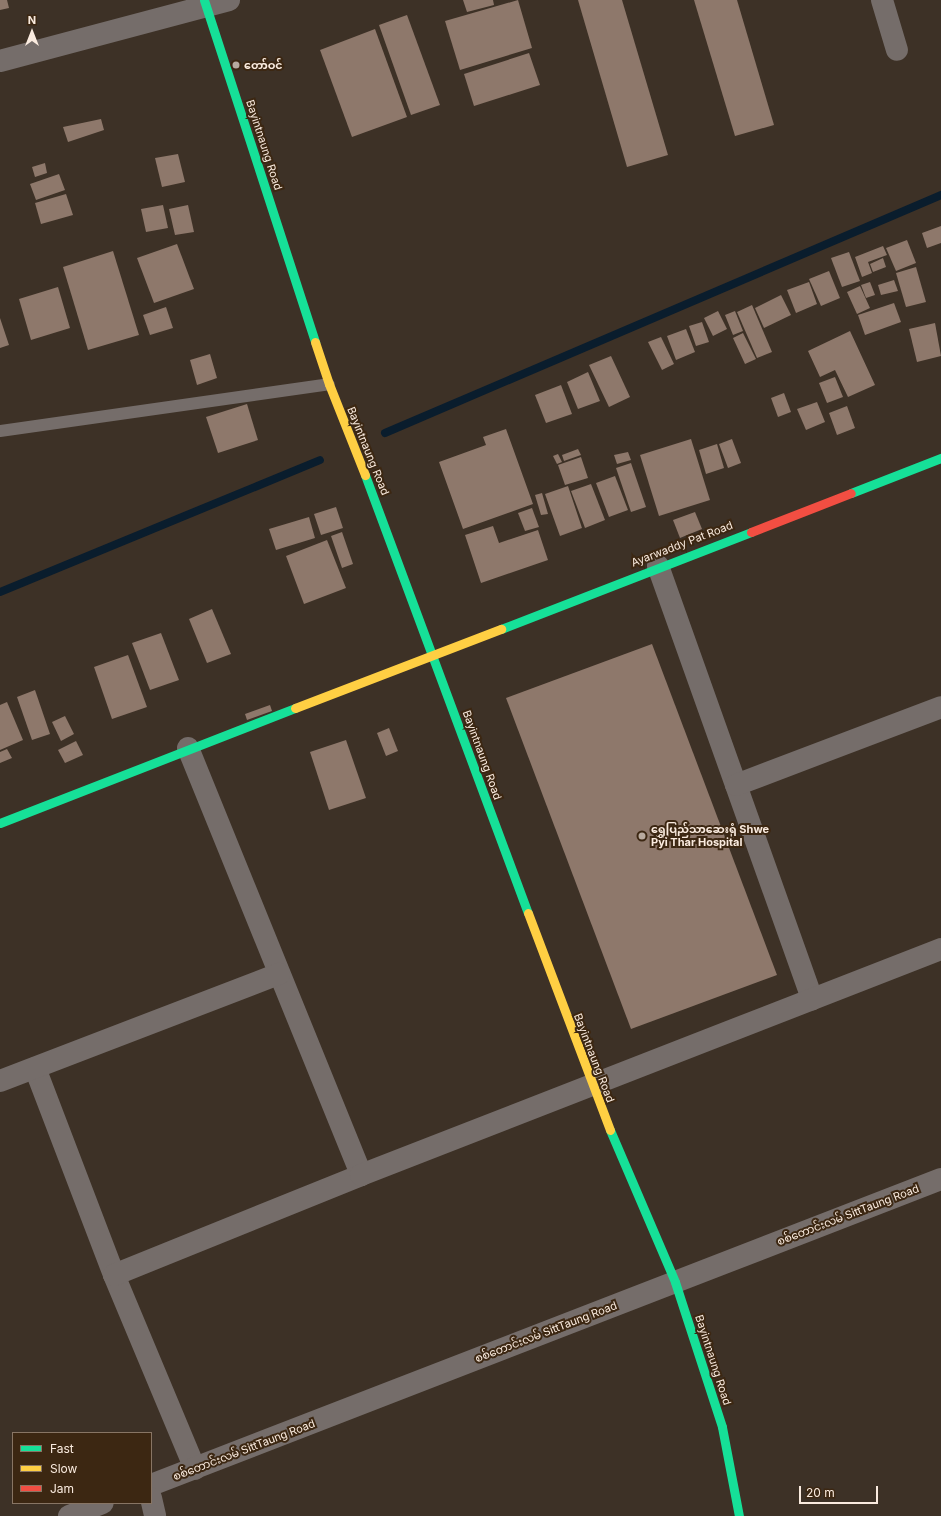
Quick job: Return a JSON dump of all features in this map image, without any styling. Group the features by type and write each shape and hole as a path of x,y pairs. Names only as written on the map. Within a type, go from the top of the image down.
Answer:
{"street":[{"path":"0,61 205,3 229,0"},
{"path":"882,0 897,50"},
{"name":"Bayintnaung Road","path":"205,3 329,384 432,654 591,1085 675,1282 722,1427 739,1516"},
{"name":"Ayarwaddy Pat Road","path":"0,823 188,748 941,458"},
{"path":"658,566 812,999"},
{"path":"736,785 940,712"},
{"path":"188,748 361,1175"},
{"path":"114,1275 361,1175 941,949"},
{"path":"0,1081 279,974"},
{"path":"35,1068 114,1275 195,1469"},
{"name":"စစ်တောင်းလမ် SittTaung Road","path":"152,1485 941,1179"},
{"path":"152,1502 155,1516"},
{"path":"69,1516 100,1504"}],"lane":[{"path":"0,431 329,384"}],"building":[{"path":"0,0 7,0 9,8 0,10"},
{"path":"463,0 493,0 494,5 467,12"},
{"path":"518,0 532,48 460,70 445,21"},
{"path":"578,0 622,0 668,155 627,167"},
{"path":"694,0 737,0 774,125 735,136"},
{"path":"407,15 440,105 411,115 379,25"},
{"path":"375,29 407,117 352,137 320,50"},
{"path":"529,53 540,85 474,106 464,74"},
{"path":"101,119 104,130 68,142 63,127"},
{"path":"178,154 185,182 162,187 155,158"},
{"path":"45,163 47,173 35,177 32,167"},
{"path":"59,174 65,190 36,200 30,184"},
{"path":"66,194 73,215 41,224 35,203"},
{"path":"163,205 168,228 146,232 141,209"},
{"path":"188,205 194,232 175,235 169,209"},
{"path":"941,226 941,243 927,248 922,233"},
{"path":"907,240 916,263 896,271 886,248"},
{"path":"177,244 194,289 154,303 137,258"},
{"path":"883,246 887,255 868,262 872,273 862,277 855,257"},
{"path":"113,251 139,335 88,350 63,267"},
{"path":"849,252 860,281 842,287 831,258"},
{"path":"883,258 886,267 873,272 870,264"},
{"path":"916,267 926,302 906,307 896,273"},
{"path":"829,271 840,298 821,306 809,279"},
{"path":"894,280 898,291 881,295 878,285"},
{"path":"809,282 817,304 796,313 787,290"},
{"path":"870,282 875,295 866,298 861,285"},
{"path":"860,286 870,308 857,314 847,292"},
{"path":"58,287 70,328 31,340 19,299"},
{"path":"781,295 791,315 764,328 755,308"},
{"path":"894,303 901,322 865,335 858,315"},
{"path":"752,305 772,352 757,358 737,312"},
{"path":"166,307 173,328 150,335 143,315"},
{"path":"718,311 727,329 713,336 704,318"},
{"path":"735,311 743,331 733,335 725,315"},
{"path":"0,318 9,345 0,348"},
{"path":"702,322 709,342 696,346 689,326"},
{"path":"935,323 941,356 917,362 909,329"},
{"path":"686,329 695,352 676,360 667,336"},
{"path":"850,331 875,385 848,397 835,370 820,377 808,351"},
{"path":"743,333 756,359 745,364 733,338"},
{"path":"661,337 674,364 662,370 648,342"},
{"path":"210,354 217,378 197,385 190,360"},
{"path":"611,356 630,397 609,407 589,365"},
{"path":"588,372 600,401 578,409 567,382"},
{"path":"835,377 843,397 827,403 819,383"},
{"path":"561,385 572,414 546,423 535,395"},
{"path":"784,393 791,412 778,417 771,398"},
{"path":"817,402 825,422 806,430 797,409"},
{"path":"247,404 258,440 218,453 206,417"},
{"path":"847,406 855,428 837,435 829,413"},
{"path":"506,429 533,504 463,529 439,462 486,445 483,437"},
{"path":"691,439 710,500 659,516 640,455"},
{"path":"732,439 741,463 728,468 719,444"},
{"path":"717,444 724,468 706,474 699,450"},
{"path":"578,449 581,455 564,461 562,455"},
{"path":"628,452 631,460 617,464 614,455"},
{"path":"558,454 562,462 557,464 553,456"},
{"path":"581,457 588,478 565,485 558,465"},
{"path":"631,463 646,507 631,512 616,468"},
{"path":"615,476 628,510 609,517 596,483"},
{"path":"591,484 605,520 585,528 571,491"},
{"path":"568,486 582,528 560,536 545,494"},
{"path":"542,493 548,514 541,515 535,495"},
{"path":"336,507 343,528 321,535 314,514"},
{"path":"532,508 539,527 525,531 518,513"},
{"path":"695,512 702,529 680,538 673,520"},
{"path":"309,517 315,538 276,550 269,529"},
{"path":"493,526 499,543 538,530 548,560 481,583 465,535"},
{"path":"342,532 353,564 342,568 331,536"},
{"path":"327,540 346,588 304,604 286,556"},
{"path":"212,609 231,654 207,663 189,619"},
{"path":"161,633 179,680 150,690 132,643"},
{"name":"ရွှေပြည်သာဆေးရုံ Shwe Pyi Thar Hospital","path":"652,644 777,975 631,1029 506,698"},
{"path":"128,655 147,707 112,719 94,667"},
{"path":"35,690 50,734 32,740 17,697"},
{"path":"7,702 23,740 0,750 0,705"},
{"path":"270,705 272,711 247,720 245,714"},
{"path":"65,716 74,734 61,741 52,722"},
{"path":"389,728 398,751 386,756 377,733"},
{"path":"346,740 366,798 329,810 310,752"},
{"path":"76,741 83,755 65,763 58,750"},
{"path":"7,749 12,758 0,763 0,752"}],"waterway":[{"path":"385,433 941,195"},
{"path":"0,592 320,460"}],"traffic: fast":[{"path":"204,0 315,342"},
{"path":"851,493 941,458"},
{"path":"365,475 528,913"},
{"path":"501,629 751,532"},
{"path":"0,823 295,708"},
{"path":"610,1130 675,1282 722,1427 739,1516"}],"traffic: slow":[{"path":"315,342 329,384 365,475"},
{"path":"295,708 501,629"},
{"path":"528,913 610,1130"}],"traffic: jam":[{"path":"751,532 851,493"}],"place":[{"name":"တော်ဝင်","path":"236,65"},
{"name":"ရွှေပြည်သာဆေးရုံ Shwe Pyi Thar Hospital","path":"642,836"}]}
